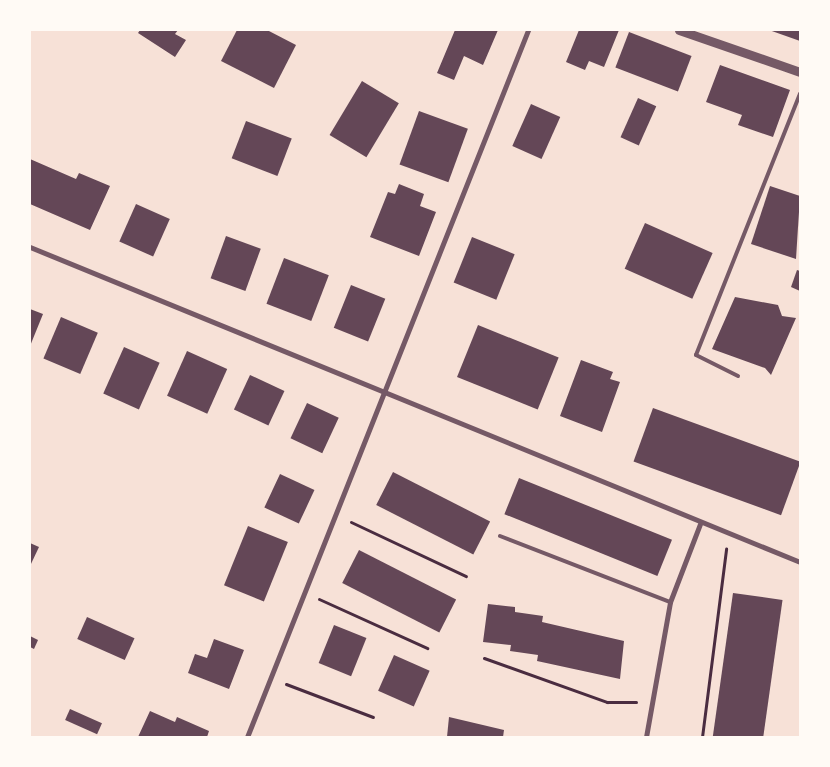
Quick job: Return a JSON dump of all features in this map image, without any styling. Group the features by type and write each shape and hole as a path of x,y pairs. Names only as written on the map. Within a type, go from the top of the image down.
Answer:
{"street":[{"path":"247,737 271,679 303,591 528,30"},
{"path":"679,30 800,72"},
{"path":"30,246 700,524 800,562"},
{"path":"646,737 670,602 700,524"}],"lane":[{"path":"738,376 696,355 800,94"},
{"path":"500,536 670,602"}],"path":[{"path":"334,514 466,576"},
{"path":"702,737 728,535"},
{"path":"303,591 427,648"},
{"path":"484,658 607,702 653,703"},
{"path":"271,679 373,717"}],"building":[{"path":"140,30 178,30 175,34 186,40 175,57 138,33"},
{"path":"237,30 267,30 296,45 274,88 221,61"},
{"path":"455,30 498,30 483,65 464,56 454,80 437,73"},
{"path":"579,30 619,30 604,67 589,61 585,70 566,62"},
{"path":"769,30 800,30 800,41"},
{"path":"629,32 692,56 678,91 615,67"},
{"path":"720,65 790,90 773,137 738,125 742,115 706,102"},
{"path":"362,81 399,103 366,157 330,135"},
{"path":"638,98 656,106 639,145 621,137"},
{"path":"531,104 560,117 542,159 512,146"},
{"path":"419,111 468,129 448,182 400,165"},
{"path":"246,121 292,139 277,176 232,158"},
{"path":"30,159 76,179 79,173 110,186 90,230 30,204"},
{"path":"399,184 424,194 420,206 436,212 419,256 370,237 388,192 395,194"},
{"path":"770,186 800,196 796,259 751,244"},
{"path":"136,204 170,219 153,257 119,241"},
{"path":"645,223 713,253 692,299 625,269"},
{"path":"226,236 261,249 245,291 211,278"},
{"path":"472,237 515,254 496,300 454,282"},
{"path":"284,258 329,275 311,321 266,304"},
{"path":"797,270 800,271 800,291 791,287"},
{"path":"351,285 385,299 368,342 334,328"},
{"path":"735,297 778,305 782,316 796,318 771,375 765,368 712,349"},
{"path":"30,309 43,314 30,346"},
{"path":"61,317 98,333 80,374 43,358"},
{"path":"478,325 559,358 538,410 457,377"},
{"path":"124,347 160,363 139,409 103,394"},
{"path":"187,351 227,369 207,414 167,396"},
{"path":"581,360 613,372 610,379 620,382 602,432 560,416"},
{"path":"250,375 284,391 268,425 234,409"},
{"path":"307,403 339,418 322,453 291,438"},
{"path":"653,408 800,462 781,515 634,462"},
{"path":"393,472 490,521 473,554 376,505"},
{"path":"280,474 314,490 299,524 264,508"},
{"path":"519,478 672,540 657,576 504,514"},
{"path":"248,526 288,542 264,601 224,585"},
{"path":"30,543 39,547 30,566"},
{"path":"359,550 456,599 439,632 342,583"},
{"path":"733,593 783,600 763,737 713,737"},
{"path":"488,604 515,607 515,612 543,616 542,622 624,641 620,679 537,661 538,655 510,651 511,645 483,642"},
{"path":"87,617 135,638 125,660 77,639"},
{"path":"334,625 366,638 351,676 319,663"},
{"path":"30,636 38,640 34,649 30,647"},
{"path":"214,639 244,650 229,689 188,673 195,654 207,658"},
{"path":"394,655 430,671 414,706 378,691"},
{"path":"70,709 102,723 97,734 65,720"},
{"path":"150,711 175,722 177,717 209,731 207,737 138,737"},
{"path":"449,717 504,730 503,737 447,737"}]}
